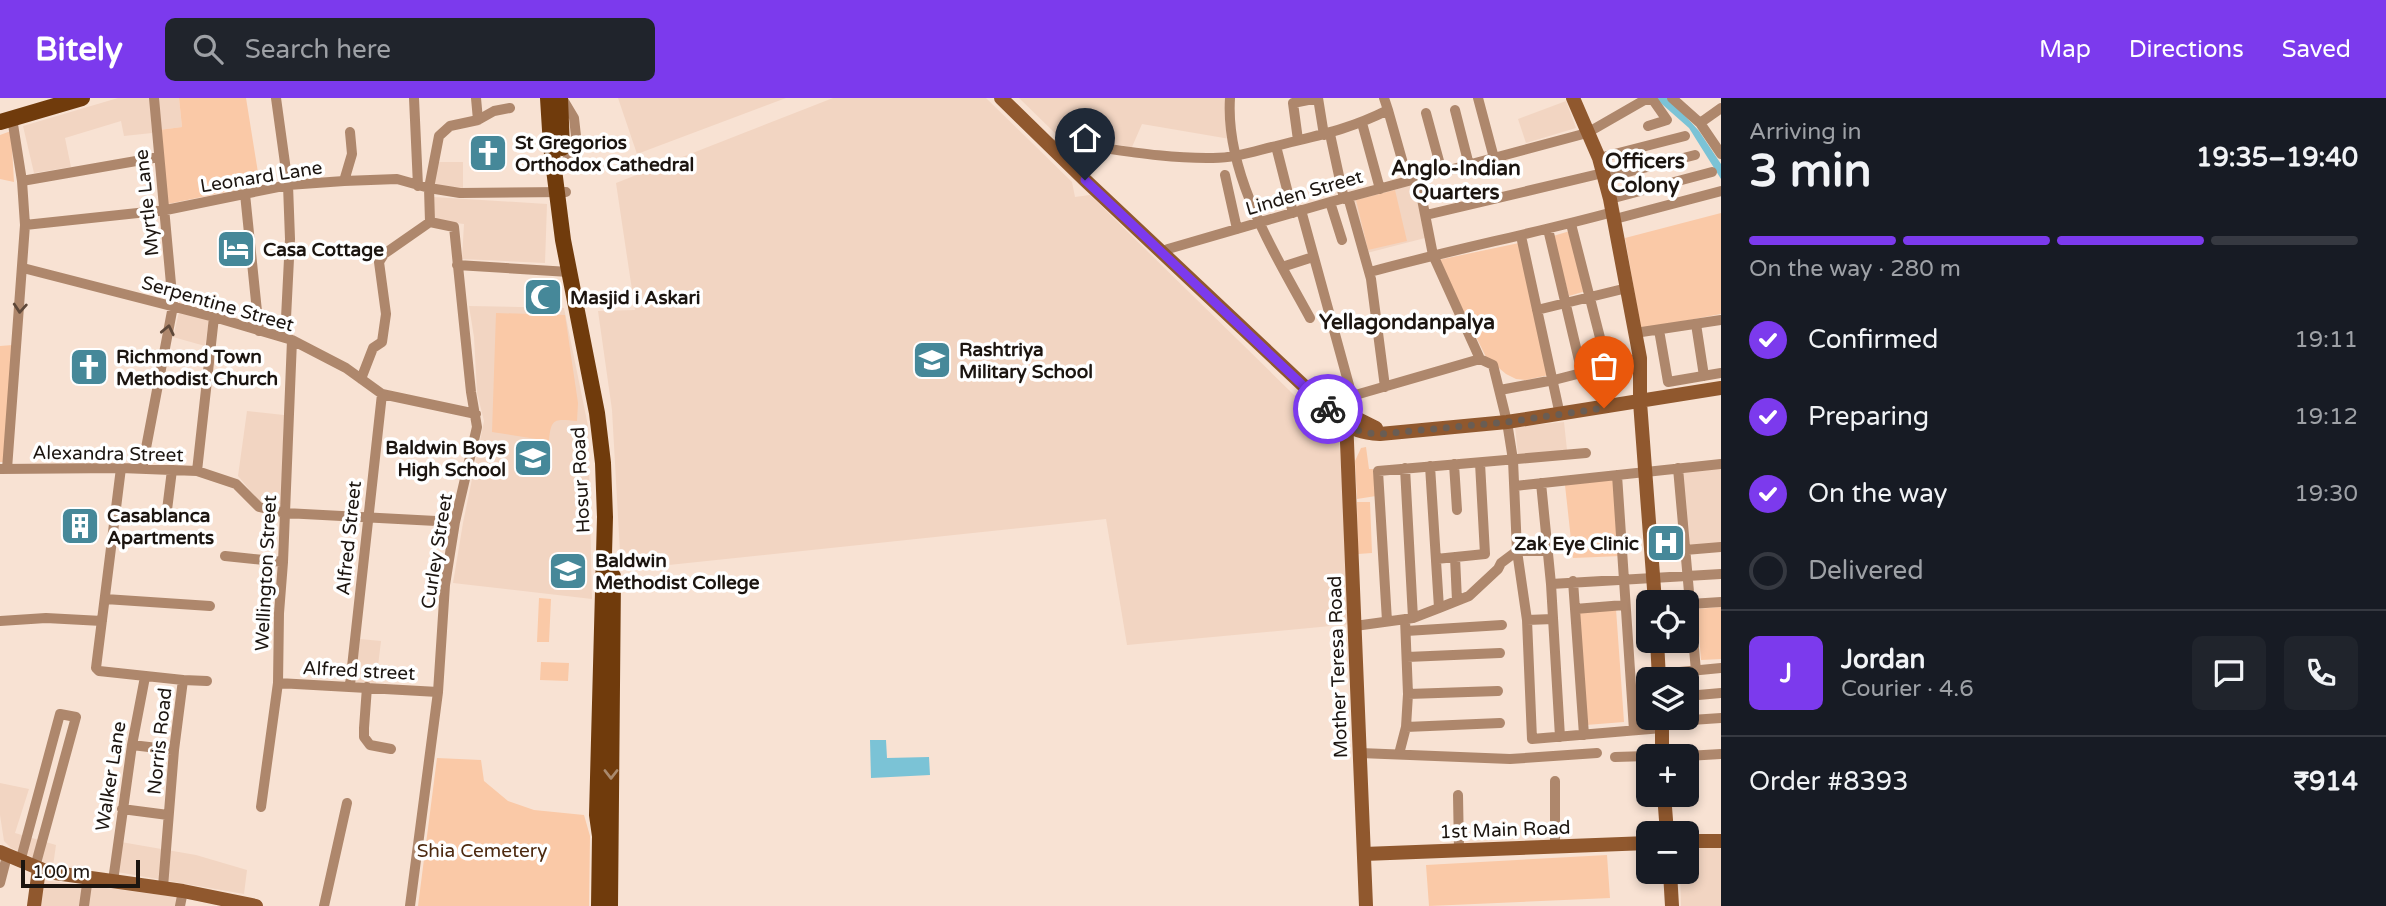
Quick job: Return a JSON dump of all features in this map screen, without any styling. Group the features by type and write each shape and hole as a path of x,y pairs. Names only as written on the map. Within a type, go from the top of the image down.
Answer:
{"main road":[{"path":"6,120 82,98"},
{"name":"Hosur Road","path":"548,98 556,193 597,413 603,463 605,517 597,815 600,836 599,906"},
{"name":"Hosur Road","path":"561,98 563,165 556,193 572,241 596,363 611,463 614,514 610,906"}],"street":[{"name":"Myrtle Lane","path":"142,469 173,306 155,98"},
{"name":"Wellington Street","path":"261,807 278,683 285,513 290,239 288,186 276,98"},
{"path":"361,379 373,348 382,342 386,314 379,262 384,254 430,222 424,187 417,169 414,98"},
{"path":"476,98 478,120"},
{"path":"1002,98 1363,433 1507,422 1721,387"},
{"path":"1013,98 1165,251"},
{"path":"1230,98 1229,116 1236,156 1258,222 1310,318"},
{"path":"1298,141 1293,103 1318,98 1370,272 1385,387"},
{"path":"1384,98 1426,215 1433,255 1480,359 1493,365 1500,390 1513,460 1517,551 1527,620 1532,739 1634,730 1617,475"},
{"path":"1478,98 1494,158"},
{"path":"1573,98 1602,170 1640,358 1640,402 1654,590"},
{"path":"1672,98 1700,123 1721,154"},
{"path":"1647,99 1653,100 1667,120 1648,126"},
{"name":"Linden Street","path":"1165,251 1297,211 1587,133 1647,99"},
{"path":"424,187 433,171 436,144 443,130 478,120 494,111 510,108"},
{"path":"1700,123 1721,108"},
{"path":"1059,142 1185,158 1217,158 1327,135 1362,123 1388,110"},
{"path":"1455,110 1469,165"},
{"path":"1426,113 1441,172"},
{"path":"4,469 25,225 22,181 6,120"},
{"path":"1362,123 1380,189"},
{"path":"344,181 352,154 350,132"},
{"path":"1602,170 1685,136"},
{"path":"1276,146 1344,362 1352,396 1346,420"},
{"path":"1426,215 1602,170 1695,155"},
{"path":"22,181 159,157"},
{"path":"417,169 433,171"},
{"path":"1370,272 1571,224 1713,172"},
{"path":"1225,175 1237,229"},
{"name":"Leonard Lane","path":"25,225 166,210 288,186 344,181 397,179 460,193 556,193"},
{"path":"1612,210 1721,191"},
{"path":"245,194 259,331"},
{"path":"1330,202 1342,240"},
{"name":"Curley Street","path":"410,906 438,692 445,585 477,427 454,227 430,222"},
{"path":"1571,224 1607,365"},
{"path":"1548,229 1582,373"},
{"path":"1521,236 1560,415"},
{"path":"1282,267 1313,257"},
{"path":"457,265 569,272"},
{"name":"Serpentine Street","path":"23,268 173,306 288,339 346,368 382,394 476,414"},
{"path":"1537,310 1627,288"},
{"path":"197,471 214,317"},
{"path":"1635,333 1721,320"},
{"path":"1696,324 1704,376"},
{"path":"1659,330 1668,382 1721,373"},
{"path":"1500,390 1554,380 1640,358"},
{"path":"1352,396 1480,359"},
{"path":"1332,367 1344,362"},
{"name":"Alfred Street","path":"350,685 382,394"},
{"name":"Mother Teresa Road","path":"1346,420 1366,906"},
{"path":"1387,621 1378,471 1586,453"},
{"path":"1436,559 1485,554 1480,463"},
{"path":"1454,464 1457,510"},
{"path":"1515,486 1721,464"},
{"path":"1430,466 1439,608"},
{"name":"Alexandra Street","path":"4,469 121,468 197,471 236,484 259,507 285,513 456,522"},
{"name":"Norris Road","path":"121,468 97,670 183,680 174,750 163,887"},
{"path":"1399,754 1406,727 1408,694 1405,468"},
{"path":"1678,468 1689,590"},
{"path":"167,510 172,470"},
{"path":"1541,483 1549,551 1560,737"},
{"path":"1685,550 1721,547"},
{"path":"1355,626 1409,619 1439,608 1469,596 1501,563 1517,551 1549,551"},
{"path":"225,556 283,562"},
{"path":"1455,557 1457,601"},
{"path":"1551,584 1721,574"},
{"path":"1573,581 1584,735"},
{"path":"105,599 210,606"},
{"path":"1699,604 1721,603"},
{"path":"1575,609 1624,605"},
{"path":"0,621 46,618 102,621"},
{"path":"1527,620 1553,619"},
{"path":"1406,631 1502,625"},
{"path":"1407,657 1500,653"},
{"path":"1699,670 1721,668"},
{"name":"Walker Lane","path":"113,881 132,745 145,677"},
{"path":"183,680 207,681"},
{"name":"Alfred street","path":"278,683 438,692"},
{"path":"367,687 364,737 370,745 391,749"},
{"path":"1408,694 1497,691"},
{"path":"1699,695 1721,693"},
{"path":"0,883 60,714 76,717 37,868 34,906"},
{"path":"1699,719 1721,718"},
{"path":"1406,727 1500,723"},
{"path":"132,745 174,750"},
{"path":"1360,753 1510,759 1597,753"},
{"path":"1699,756 1721,754 1721,763"},
{"path":"1615,757 1636,756"},
{"path":"1555,781 1555,846"},
{"path":"1458,795 1459,850"},
{"path":"324,906 347,803"},
{"path":"122,809 168,814"},
{"path":"1699,841 1721,841"},
{"name":"1st Main Road","path":"1364,854 1636,843"},
{"path":"9,857 37,868 163,887 256,906"},
{"path":"84,906 88,877"},
{"path":"1671,884 1672,906"},
{"path":"180,906 183,891"}],"shaded area":[{"path":"118,98 150,98 152,133 124,136 121,121 65,138 71,167 34,173 23,126"},
{"path":"159,98 179,98 182,127 159,130"},
{"path":"618,98 786,98 637,154"},
{"name":"Rashtriya Military School","path":"833,98 986,98 1072,182 1075,197 1090,195 1339,439 1352,624 1127,645 1106,519 621,570 612,410 598,311 635,310 616,183"},
{"path":"1019,98 1228,98 1230,139 1142,124 1132,147 1058,136"},
{"path":"1566,101 1576,128 1526,143 1518,119"},
{"path":"436,162 463,162 463,188 433,187"},
{"path":"1414,183 1425,238 1367,253 1352,199"},
{"path":"433,197 547,204 545,263 462,259 464,224 431,220"},
{"name":"Baldwin Boys High School","path":"469,306 564,308 588,426 592,599 453,583 484,421 477,393 474,337"},
{"path":"179,312 209,320 205,346 173,337"},
{"path":"247,411 284,415 281,504 259,501 238,476"},
{"path":"1564,422 1567,450 1518,455 1515,427"},
{"path":"1721,468 1721,543 1688,546 1681,472"},
{"path":"360,639 381,641 376,683 355,682"},
{"path":"0,783 29,789 15,833 56,845 53,866 11,848 4,841 0,815"},
{"path":"121,842 196,855 247,870 244,894 117,872"},
{"path":"1721,847 1721,906 1681,906 1680,884 1699,884 1699,848"},
{"path":"43,880 185,898 183,906 39,906"}],"green space":[{"path":"179,98 246,98 260,185 168,204 159,130 182,127"},
{"path":"11,131 14,182 0,179 0,135"},
{"path":"1395,190 1407,241 1368,250 1356,200"},
{"path":"1721,213 1721,314 1641,329 1625,238"},
{"path":"1570,231 1586,291 1569,296 1553,236"},
{"path":"1519,243 1549,375 1526,380 1506,374 1486,357 1438,260"},
{"path":"496,313 565,315 578,403 577,421 556,421 551,427 549,441 492,432"},
{"path":"13,345 6,462 0,462 0,346"},
{"path":"1366,447 1369,469 1373,469 1376,496 1357,499 1355,461 1361,448"},
{"path":"1613,479 1621,556 1573,558 1565,485"},
{"path":"1357,502 1370,502 1372,553 1358,554"},
{"path":"539,598 551,599 549,642 537,642"},
{"path":"1721,607 1721,659 1701,660 1699,609"},
{"path":"1616,609 1624,722 1586,725 1578,612"},
{"path":"541,662 569,663 568,681 540,680"},
{"name":"Shia Cemetery","path":"437,758 481,760 484,781 508,801 534,810 584,815 590,836 589,906 418,906"},
{"path":"1607,855 1610,898 1429,906 1426,865"}],"water":[{"path":"1655,98 1669,98 1699,131 1721,164 1721,179 1689,128"},
{"path":"870,740 886,740 887,758 929,757 930,775 871,778"}],"way so far":[{"path":"1328,409 1346,426 1363,433 1380,434 1507,422 1604,408"}],"place":[{"name":"St Gregorios Orthodox Cathedral","path":"488,153"},
{"name":"Casa Cottage","path":"236,249"},
{"name":"Masjid i Askari","path":"543,297"},
{"name":"Rashtriya Military School","path":"932,360"},
{"name":"Richmond Town Methodist Church","path":"89,367"},
{"name":"Baldwin Boys High School","path":"533,458"},
{"name":"Casablanca Apartments","path":"80,526"},
{"name":"Zak Eye Clinic","path":"1666,543"},
{"name":"Baldwin Methodist College","path":"568,571"}],"district":[{"name":"Officers Colony","path":"1645,173"},
{"name":"Anglo-Indian Quarters","path":"1456,180"},
{"name":"Yellagondanpalya","path":"1407,322"}],"route":[{"path":"1085,180 1328,409"}]}
